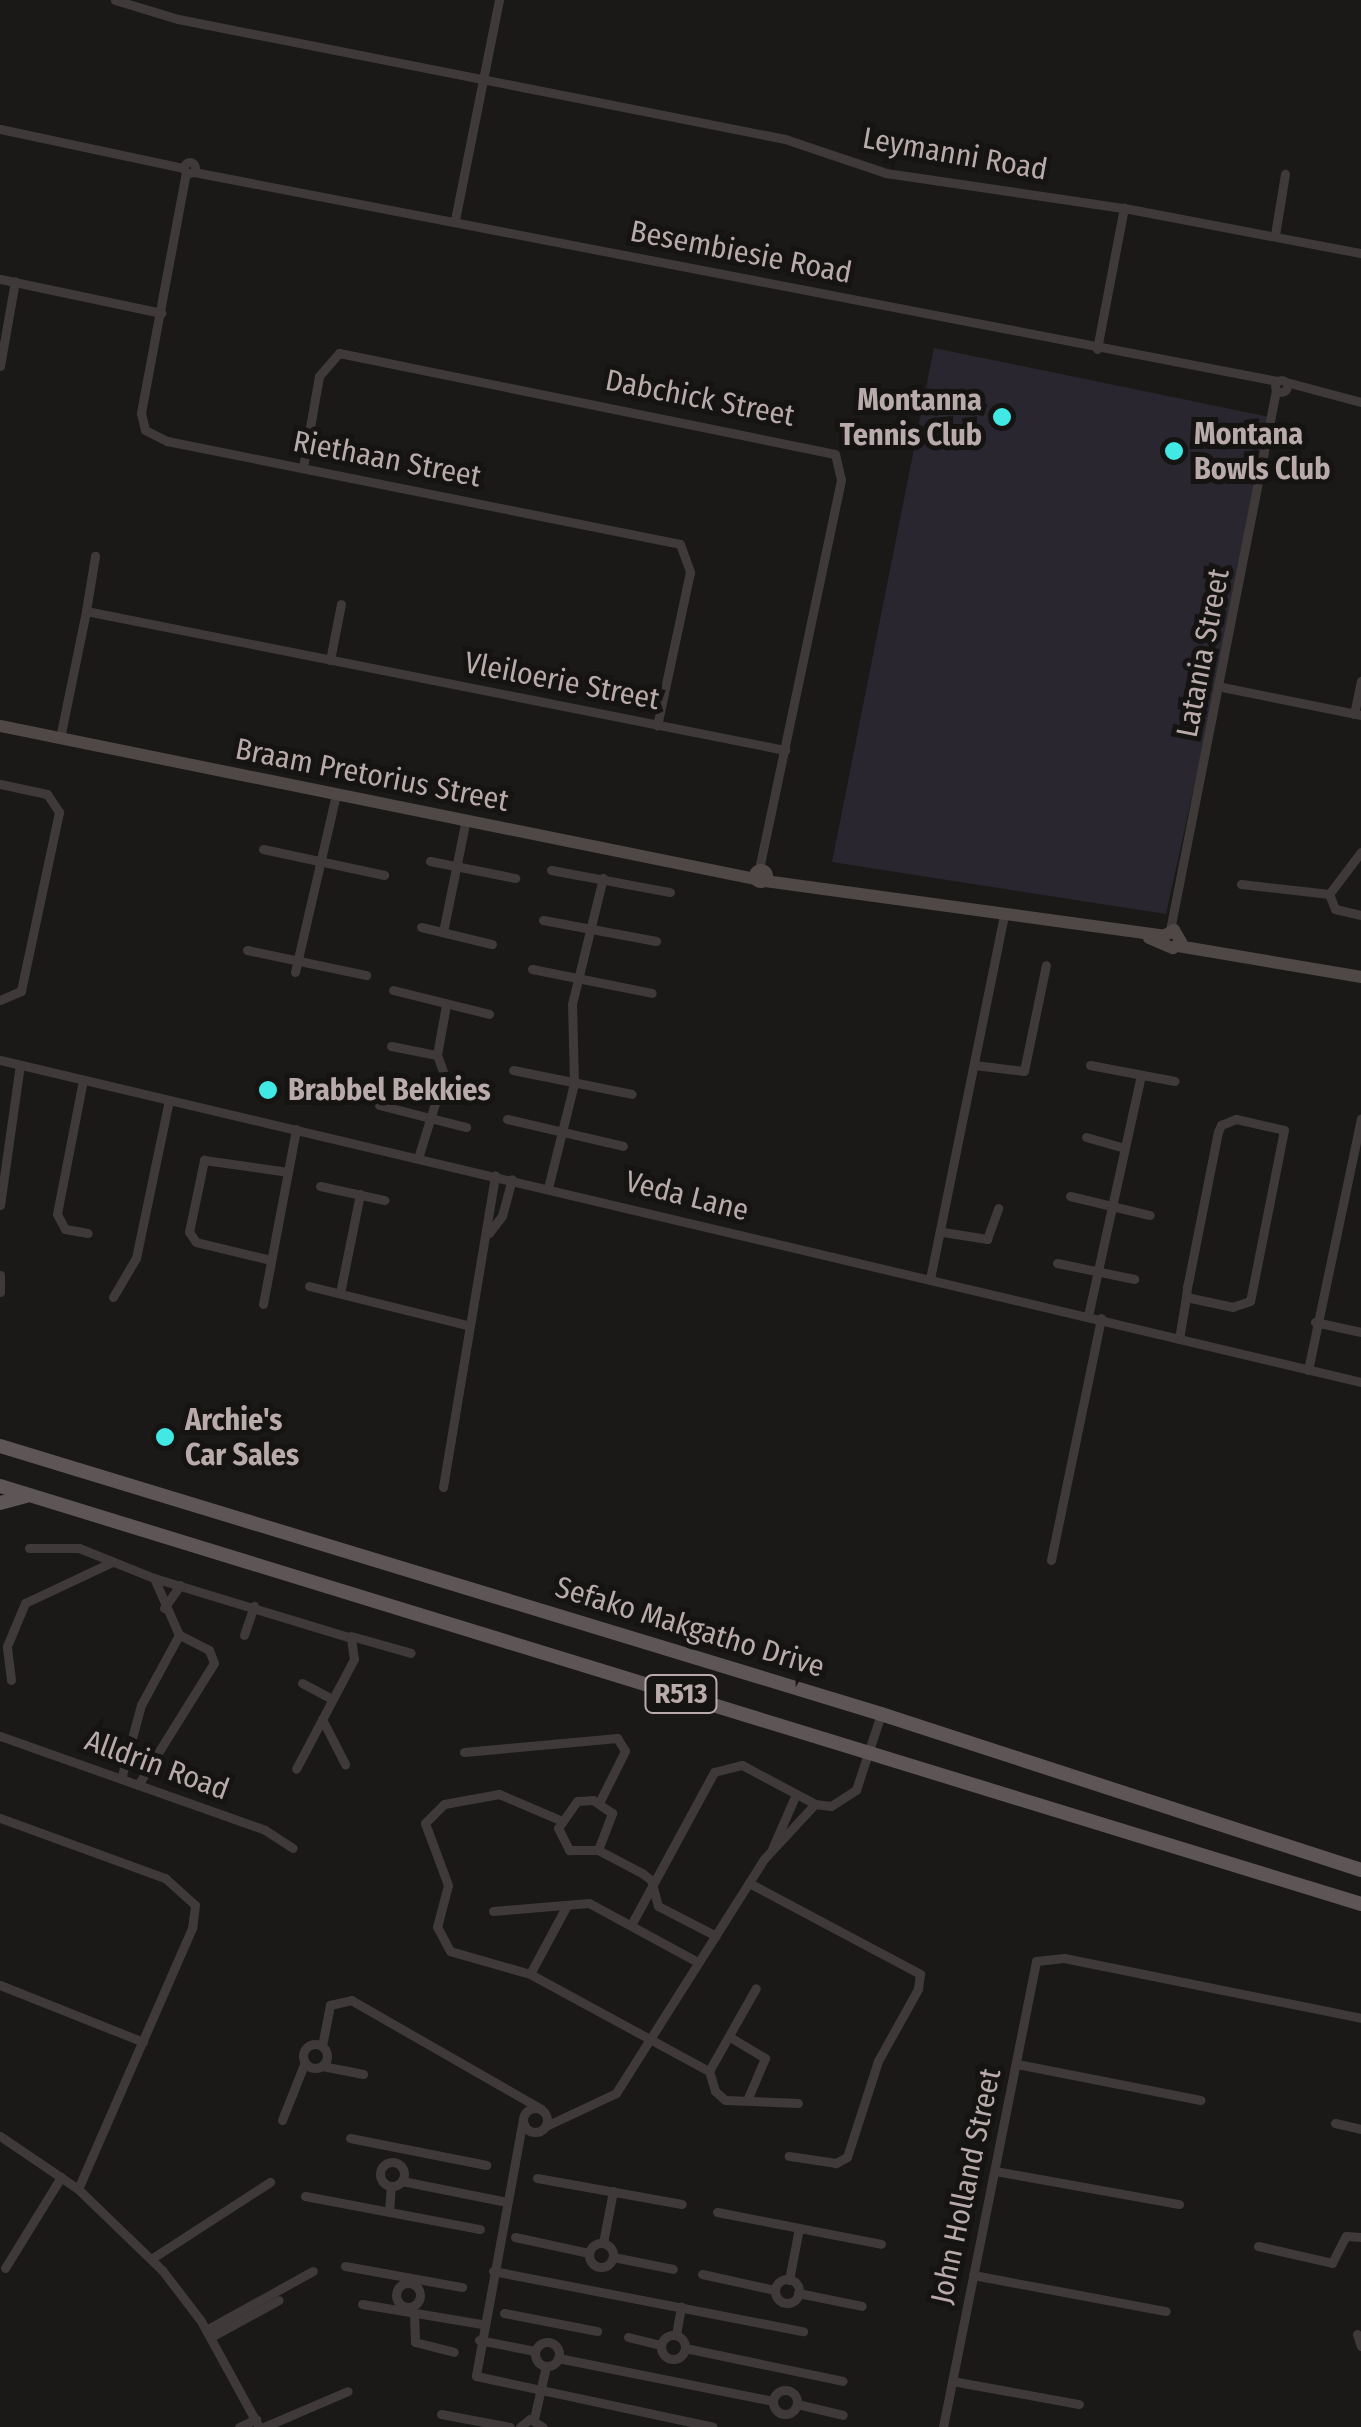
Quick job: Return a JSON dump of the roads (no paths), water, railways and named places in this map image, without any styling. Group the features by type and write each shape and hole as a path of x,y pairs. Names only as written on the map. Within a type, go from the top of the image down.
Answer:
{"main road":[{"name":"Sefako Makgatho Drive","path":"0,1446 881,1714 1361,1870"},
{"name":"R513","path":"0,1486 1361,1904"},
{"path":"0,1503 48,1499"}],"street":[{"name":"Leymanni Road","path":"115,0 178,20 785,139 886,173 1124,208 1361,253"},
{"path":"454,220 499,0"},
{"name":"Besembiesie Road","path":"0,129 1361,402"},
{"name":"Riethaan Street","path":"190,169 141,413 145,430 167,441 680,544 690,572 657,726"},
{"path":"1275,235 1285,174"},
{"path":"1097,350 1124,208"},
{"path":"0,278 161,313"},
{"path":"0,366 15,282"},
{"name":"Dabchick Street","path":"302,467 322,367 339,353 835,454 841,480 761,875"},
{"name":"Latania Street","path":"1173,937 1280,387"},
{"path":"60,738 95,556"},
{"path":"330,660 341,604"},
{"name":"Vleiloerie Street","path":"86,611 785,750"},
{"path":"1222,687 1358,715 1361,681"},
{"name":"Braam Pretorius Street","path":"0,726 734,873 1173,937 1205,947 1361,977"},
{"path":"0,784 47,794 59,812 22,991 0,1000"},
{"path":"296,972 336,794"},
{"path":"443,932 466,819"},
{"path":"262,850 384,875"},
{"path":"1329,894 1361,852"},
{"path":"430,861 515,878"},
{"path":"552,870 670,892"},
{"path":"548,1188 574,1084 572,1012 603,878"},
{"path":"1241,884 1329,894"},
{"path":"1329,894 1335,909 1361,915"},
{"path":"930,1280 943,1232 1004,914"},
{"path":"543,920 656,941"},
{"path":"420,928 492,944"},
{"path":"247,950 366,974"},
{"path":"974,1064 1024,1071 1046,966"},
{"path":"532,969 652,992"},
{"path":"393,990 490,1014"},
{"path":"418,1156 444,1074 437,1054 446,1004"},
{"path":"391,1046 437,1054"},
{"name":"Veda Lane","path":"0,1060 512,1178 1361,1382"},
{"path":"0,1206 20,1065"},
{"path":"1090,1065 1175,1081"},
{"path":"513,1070 632,1094"},
{"path":"1088,1316 1109,1206 1141,1075"},
{"path":"83,1080 57,1214 65,1229 88,1233"},
{"path":"113,1297 136,1258 170,1100"},
{"path":"380,1104 466,1127"},
{"path":"1308,1370 1315,1322 1361,1118"},
{"path":"1179,1338 1186,1297 1221,1125 1236,1119 1284,1130 1250,1301 1233,1308 1186,1297"},
{"path":"506,1120 624,1146"},
{"path":"263,1304 296,1129"},
{"path":"1086,1137 1124,1148"},
{"path":"271,1260 196,1242 188,1232 204,1160 288,1172"},
{"path":"442,1487 496,1175"},
{"path":"489,1233 512,1178"},
{"path":"320,1186 384,1200"},
{"path":"340,1293 360,1194"},
{"path":"1070,1196 1150,1215"},
{"path":"943,1232 987,1239 998,1208"},
{"path":"1057,1263 1134,1279"},
{"path":"0,1275 0,1292"},
{"path":"310,1286 467,1325"},
{"path":"1051,1560 1101,1318"},
{"path":"1315,1322 1361,1332"},
{"path":"29,1548 65,1544 154,1578 410,1653"},
{"path":"11,1680 4,1639 29,1598 112,1562"},
{"path":"138,1785 214,1662 209,1650 180,1635 164,1608 154,1578"},
{"path":"164,1608 180,1586"},
{"path":"244,1635 254,1606"},
{"path":"296,1769 356,1651 343,1634"},
{"path":"121,1778 141,1705 180,1635"},
{"path":"302,1683 332,1699"},
{"path":"632,1925 721,1767 742,1765 814,1804 831,1806 852,1796 871,1752 881,1714"},
{"path":"322,1719 345,1764"},
{"name":"Alldrin Road","path":"0,1736 265,1830 292,1848"},
{"path":"464,1752 616,1738 625,1751 598,1802"},
{"path":"560,1820 498,1794 444,1804 425,1823 448,1885 437,1922 443,1940 458,1955 530,1974 710,2071 718,2096 798,2103"},
{"path":"772,1849 796,1794"},
{"path":"560,1820 576,1801 598,1802 612,1817 598,1850"},
{"path":"524,2116 565,2119 616,2093 696,1961 772,1849 814,1804"},
{"path":"0,1818 165,1878 195,1905 192,1928 78,2189"},
{"path":"560,1820 569,1850 598,1850 642,1872 653,1888 658,1906 716,1936"},
{"path":"749,1883 920,1974 918,1989 878,2061 846,2157 836,2164 789,2156"},
{"path":"493,1910 589,1903 696,1961"},
{"path":"530,1974 568,1905"},
{"name":"John Holland Street","path":"943,2427 1017,2064 1028,1978 1041,1958 1361,2018"},
{"path":"0,1985 142,2042"},
{"path":"710,2071 756,1988"},
{"path":"322,2066 327,2056 322,2046 330,2005 351,2000 523,2095 545,2116"},
{"path":"730,2037 765,2058 748,2098"},
{"path":"282,2120 307,2048 322,2046"},
{"path":"305,2062 364,2074"},
{"path":"1017,2064 1201,2100"},
{"path":"523,2095 524,2116 474,2364 480,2380 655,2422 713,2427"},
{"path":"524,2116 532,2132"},
{"path":"518,2143 545,2116"},
{"path":"1334,2124 1361,2128"},
{"path":"0,2136 78,2189 142,2249 208,2333 260,2424"},
{"path":"350,2138 486,2165"},
{"path":"395,2163 396,2147"},
{"path":"395,2163 380,2173 397,2184 506,2202"},
{"path":"388,2212 404,2170 395,2163"},
{"path":"995,2171 1179,2204"},
{"path":"5,2268 61,2177"},
{"path":"537,2178 682,2204"},
{"path":"151,2259 270,2182"},
{"path":"589,2254 603,2244 613,2192"},
{"path":"305,2196 480,2230"},
{"path":"717,2212 881,2244"},
{"path":"775,2290 789,2280 799,2228"},
{"path":"1258,2246 1332,2262 1346,2236 1361,2237"},
{"path":"515,2237 589,2254 600,2267"},
{"path":"603,2244 612,2257 673,2269"},
{"path":"596,2290 600,2267 612,2257"},
{"path":"345,2266 462,2286"},
{"path":"208,2333 313,2271"},
{"path":"493,2271 803,2330"},
{"path":"702,2274 775,2290 784,2303 781,2326"},
{"path":"973,2275 1166,2311"},
{"path":"411,2280 398,2290 416,2342 454,2352"},
{"path":"389,2308 407,2308 420,2298 411,2280"},
{"path":"789,2280 798,2293 862,2306"},
{"path":"784,2303 798,2293"},
{"path":"208,2333 279,2300"},
{"path":"362,2304 407,2308 482,2324"},
{"path":"681,2306 676,2335 685,2348 843,2380"},
{"path":"504,2312 597,2331"},
{"path":"553,2323 549,2343 558,2358"},
{"path":"1357,2334 1361,2346"},
{"path":"662,2345 676,2335"},
{"path":"628,2337 662,2345 672,2359"},
{"path":"479,2340 535,2351 549,2343"},
{"path":"668,2380 672,2359 685,2348"},
{"path":"535,2351 546,2366"},
{"path":"520,2427 534,2419 546,2366 558,2358 773,2400 784,2414"},
{"path":"790,2371 787,2391 796,2404 842,2415"},
{"path":"952,2380 1079,2404"},
{"path":"238,2427 260,2424 348,2391"},
{"path":"773,2400 787,2391"},
{"path":"781,2427 784,2414 796,2404"},
{"path":"441,2414 510,2427"},
{"path":"534,2419 543,2427"}],"place":[{"name":"Montanna Tennis Club","path":"1002,417"},
{"name":"Montana Bowls Club","path":"1174,451"},
{"name":"Brabbel Bekkies","path":"268,1090"},
{"name":"Archie's Car Sales","path":"165,1437"}]}
